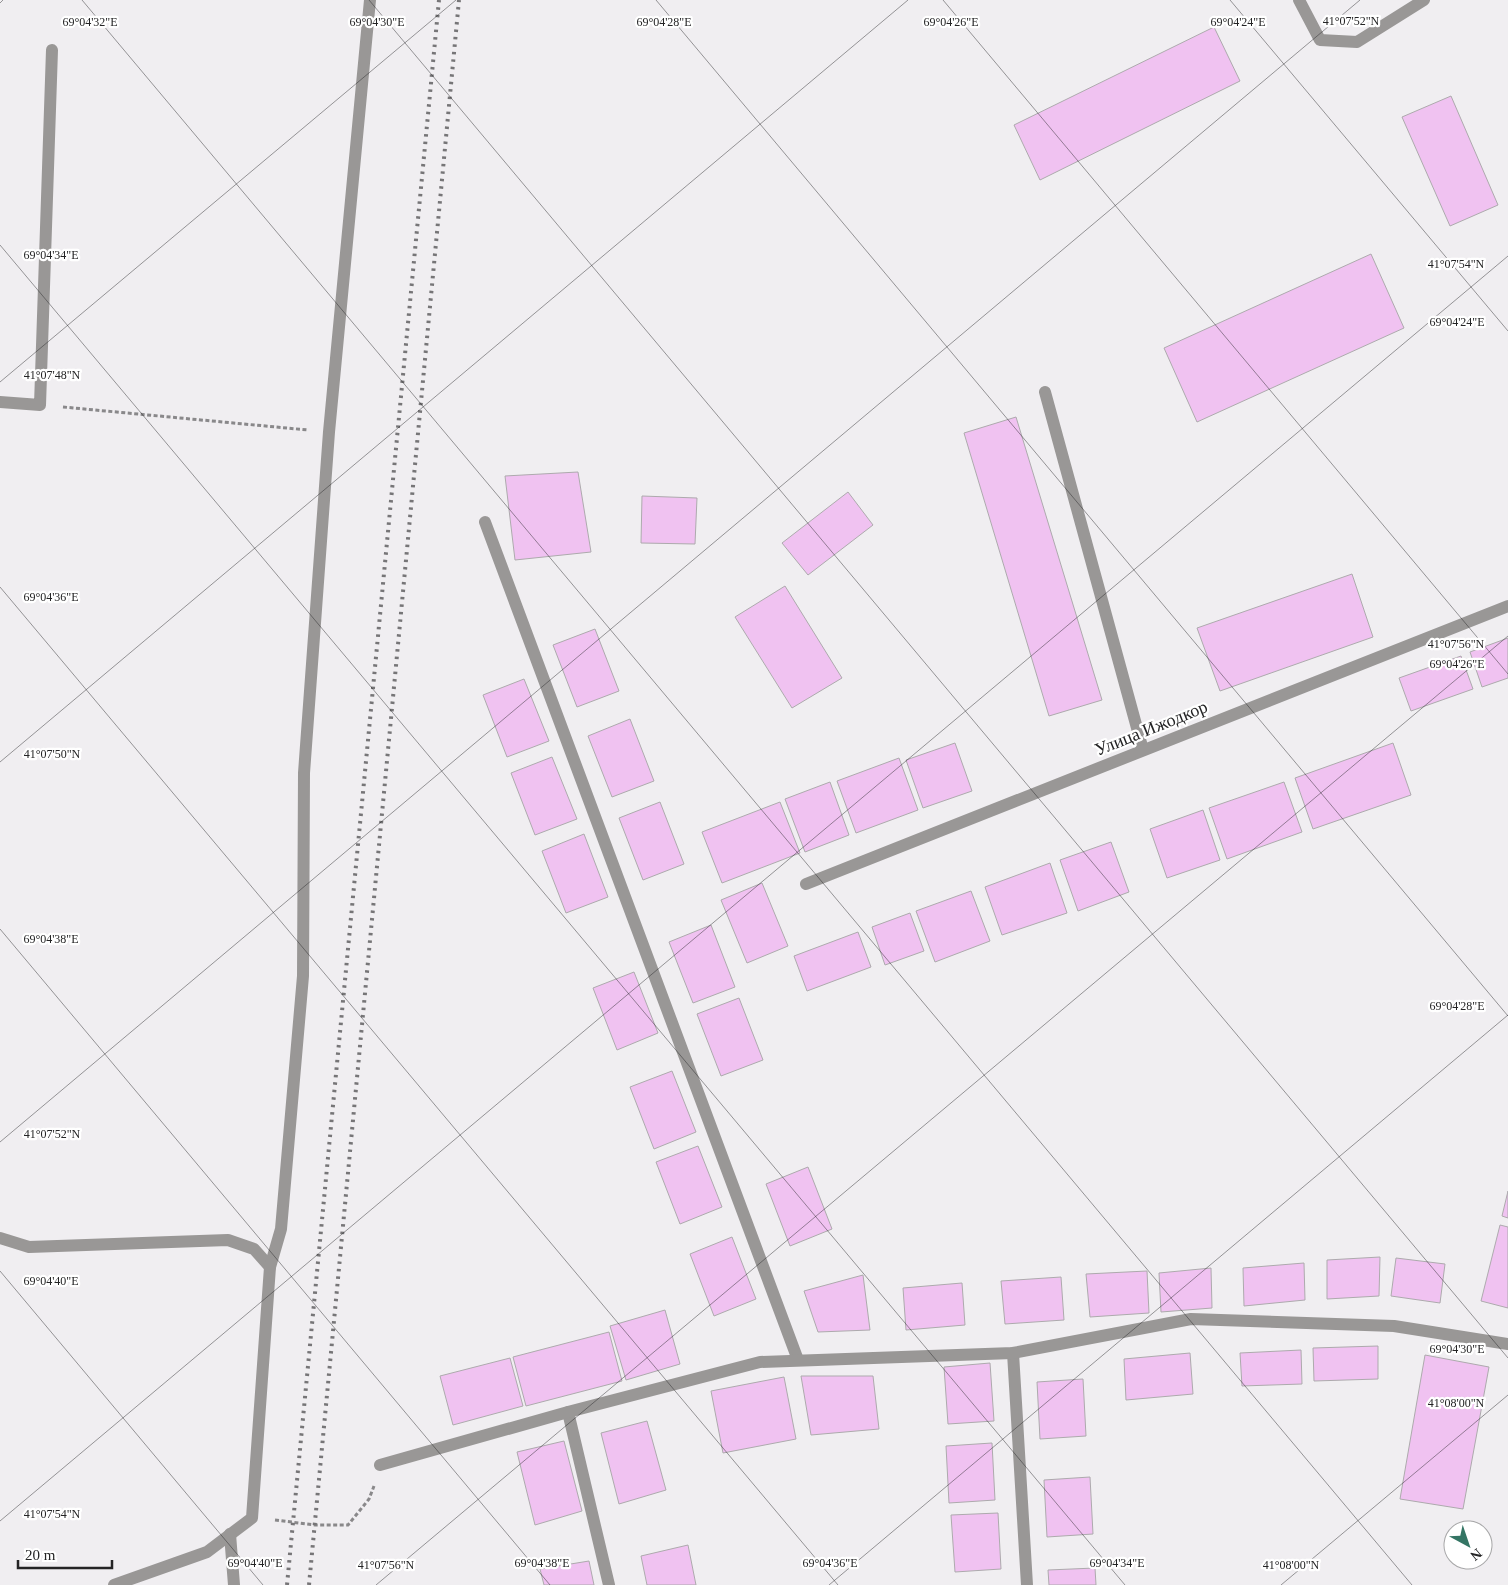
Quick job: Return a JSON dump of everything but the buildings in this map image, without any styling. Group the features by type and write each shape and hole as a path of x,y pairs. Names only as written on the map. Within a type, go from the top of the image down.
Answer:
{"street":[{"path":"114,1585 207,1552 252,1518 270,1267 280,1229 303,976 304,773 329,432 370,0"},
{"path":"1299,0 1320,40 1357,42 1424,0"},
{"path":"0,402 40,405 52,50"},
{"path":"1045,392 1143,750"},
{"path":"485,522 798,1360"},
{"name":"Улица Ижодкор","path":"806,884 1508,606"},
{"path":"0,1238 28,1247 228,1240 254,1249 270,1267"},
{"path":"380,1465 568,1412 760,1362 1013,1352 1192,1319 1394,1326 1508,1344"},
{"path":"1013,1352 1027,1585"},
{"path":"568,1412 609,1585"},
{"path":"230,1534 234,1585"}],"path":[{"path":"40,405 329,432"},
{"path":"252,1518 314,1525 348,1525 370,1499 380,1465"}],"railway":[{"path":"287,1585 439,0"},
{"path":"309,1585 459,0"}]}
